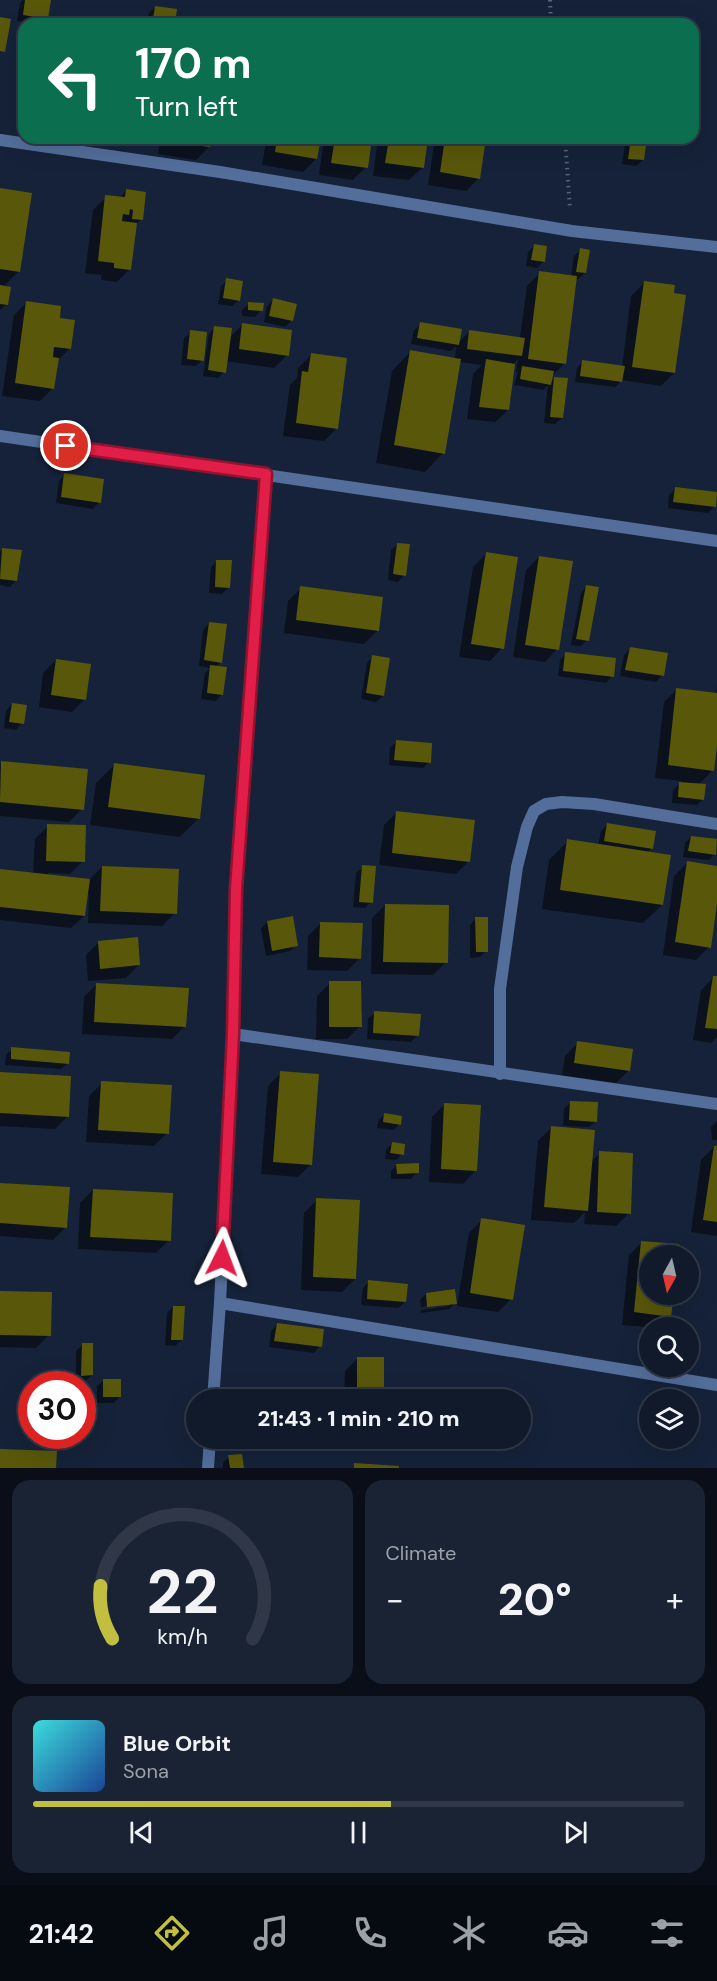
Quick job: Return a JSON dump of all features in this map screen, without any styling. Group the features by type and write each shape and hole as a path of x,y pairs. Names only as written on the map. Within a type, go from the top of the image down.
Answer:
{"street":[{"path":"0,140 18,143"},
{"path":"28,144 220,172 572,231 717,247"},
{"path":"0,436 717,541"},
{"path":"214,1389 233,1034 236,889 266,474"},
{"path":"500,1074 500,989 517,867 527,827 534,811 546,804 562,802 594,804 717,824"},
{"path":"233,1034 717,1104"},
{"path":"220,1303 717,1385"},
{"path":"208,1468 209,1449"}],"path":[{"path":"550,0 551,18"},
{"path":"566,144 572,231"}],"building":[{"path":"25,0 51,0 48,18 23,15"},
{"path":"155,6 177,9 176,18 153,18"},
{"path":"0,17 11,19 5,52 0,51"},
{"path":"186,144 211,144 210,147"},
{"path":"276,144 320,144 317,159 275,152"},
{"path":"334,144 371,144 368,168 331,163"},
{"path":"388,144 427,144 424,168 385,163"},
{"path":"444,144 485,144 480,179 440,172"},
{"path":"630,144 646,144 644,160 628,159"},
{"path":"0,188 32,193 20,272 0,269"},
{"path":"126,189 146,192 143,220 132,219 133,210 130,209 129,215 123,214 122,221 137,223 131,270 114,268 114,263 98,261 105,195 125,197"},
{"path":"534,244 547,246 545,262 531,260"},
{"path":"580,248 590,250 586,273 576,272"},
{"path":"539,271 577,276 566,364 528,359"},
{"path":"226,278 243,281 240,301 223,298"},
{"path":"644,281 675,285 674,293 686,295 675,373 632,367"},
{"path":"0,285 11,287 8,305 0,304"},
{"path":"273,298 297,304 293,321 269,316"},
{"path":"26,301 61,306 60,318 75,320 71,349 54,347 53,357 59,358 54,389 15,383"},
{"path":"248,302 264,303 263,311 248,310"},
{"path":"420,322 462,329 459,345 417,338"},
{"path":"242,323 292,330 289,356 239,349"},
{"path":"214,326 232,328 226,373 208,370"},
{"path":"190,330 207,332 204,361 187,359"},
{"path":"469,330 525,338 522,356 467,349"},
{"path":"410,350 461,359 445,454 394,445"},
{"path":"311,353 347,358 338,429 296,423 302,371 308,372"},
{"path":"486,359 515,364 509,410 479,407"},
{"path":"582,360 625,366 622,382 580,376"},
{"path":"522,366 554,371 551,385 520,379"},
{"path":"554,377 568,378 563,418 550,417"},
{"path":"64,473 104,479 101,503 61,497"},
{"path":"675,487 717,492 716,507 673,502"},
{"path":"397,543 410,544 406,576 393,574"},
{"path":"2,548 22,550 17,581 0,579"},
{"path":"486,552 518,557 504,649 471,644"},
{"path":"539,556 573,561 559,650 525,645"},
{"path":"216,560 232,560 230,588 215,587"},
{"path":"586,585 599,587 589,641 576,639"},
{"path":"300,586 383,597 379,631 296,620"},
{"path":"209,622 227,624 222,663 204,660"},
{"path":"630,647 668,653 664,676 625,670"},
{"path":"565,652 616,658 614,677 563,671"},
{"path":"372,655 390,658 384,696 366,693"},
{"path":"56,659 91,664 86,700 51,695"},
{"path":"210,665 227,667 223,695 207,693"},
{"path":"676,688 717,693 717,746 714,771 668,765"},
{"path":"12,703 27,705 24,724 9,722"},
{"path":"396,740 432,743 431,763 394,760"},
{"path":"1,761 88,769 84,810 0,802"},
{"path":"114,763 205,775 200,819 108,807"},
{"path":"679,782 706,784 704,800 678,797"},
{"path":"396,811 475,820 470,862 392,853"},
{"path":"607,823 656,831 653,849 604,841"},
{"path":"47,824 86,825 85,862 46,861"},
{"path":"691,836 717,839 716,855 688,851"},
{"path":"567,839 671,855 663,905 560,890"},
{"path":"687,861 717,866 717,903 711,948 675,942"},
{"path":"362,865 376,866 373,903 359,902"},
{"path":"102,866 179,869 177,914 100,911"},
{"path":"0,869 90,879 85,916 0,907"},
{"path":"385,904 449,905 448,963 383,962"},
{"path":"293,916 298,946 272,951 267,921"},
{"path":"475,917 488,917 488,952 476,952"},
{"path":"320,922 363,923 361,959 319,957"},
{"path":"138,937 140,965 100,969 98,941"},
{"path":"713,976 717,976 717,1029 705,1028"},
{"path":"329,981 361,981 362,1027 329,1027"},
{"path":"96,983 189,988 186,1027 94,1022"},
{"path":"374,1011 421,1014 419,1036 373,1033"},
{"path":"577,1041 633,1049 630,1071 574,1063"},
{"path":"11,1047 70,1052 69,1064 11,1059"},
{"path":"280,1071 319,1074 312,1165 273,1162"},
{"path":"0,1072 71,1076 69,1117 0,1113"},
{"path":"101,1081 172,1085 169,1134 98,1130"},
{"path":"570,1101 598,1102 597,1122 569,1120"},
{"path":"444,1103 481,1105 477,1171 441,1169"},
{"path":"384,1113 402,1116 401,1125 383,1122"},
{"path":"551,1126 595,1130 588,1211 544,1207"},
{"path":"392,1142 405,1144 404,1155 390,1153"},
{"path":"714,1146 717,1146 717,1222 703,1220"},
{"path":"599,1151 633,1153 631,1214 597,1212"},
{"path":"419,1163 419,1173 397,1174 396,1164"},
{"path":"0,1183 70,1187 67,1228 0,1223"},
{"path":"93,1189 173,1193 171,1241 90,1237"},
{"path":"316,1198 360,1200 356,1279 313,1277"},
{"path":"481,1218 525,1225 513,1300 470,1293"},
{"path":"641,1241 679,1244 679,1245 641,1245"},
{"path":"639,1261 639,1305 673,1305 671,1317 634,1312"},
{"path":"368,1280 408,1284 406,1302 367,1299"},
{"path":"455,1289 457,1304 427,1307 426,1293"},
{"path":"0,1291 52,1292 51,1336 0,1335"},
{"path":"173,1306 185,1306 183,1340 171,1340"},
{"path":"277,1323 324,1329 322,1347 274,1341"},
{"path":"82,1343 93,1343 93,1371 81,1371"},
{"path":"357,1357 384,1357 384,1389 357,1389"},
{"path":"103,1379 121,1379 121,1397 103,1397"},
{"path":"0,1449 57,1451 56,1468 0,1468"},
{"path":"242,1454 244,1468 230,1468 228,1455"},
{"path":"354,1463 399,1466 399,1468 354,1468"}],"route":[{"path":"66,446 266,474 236,889 233,1034 222,1258"}]}
